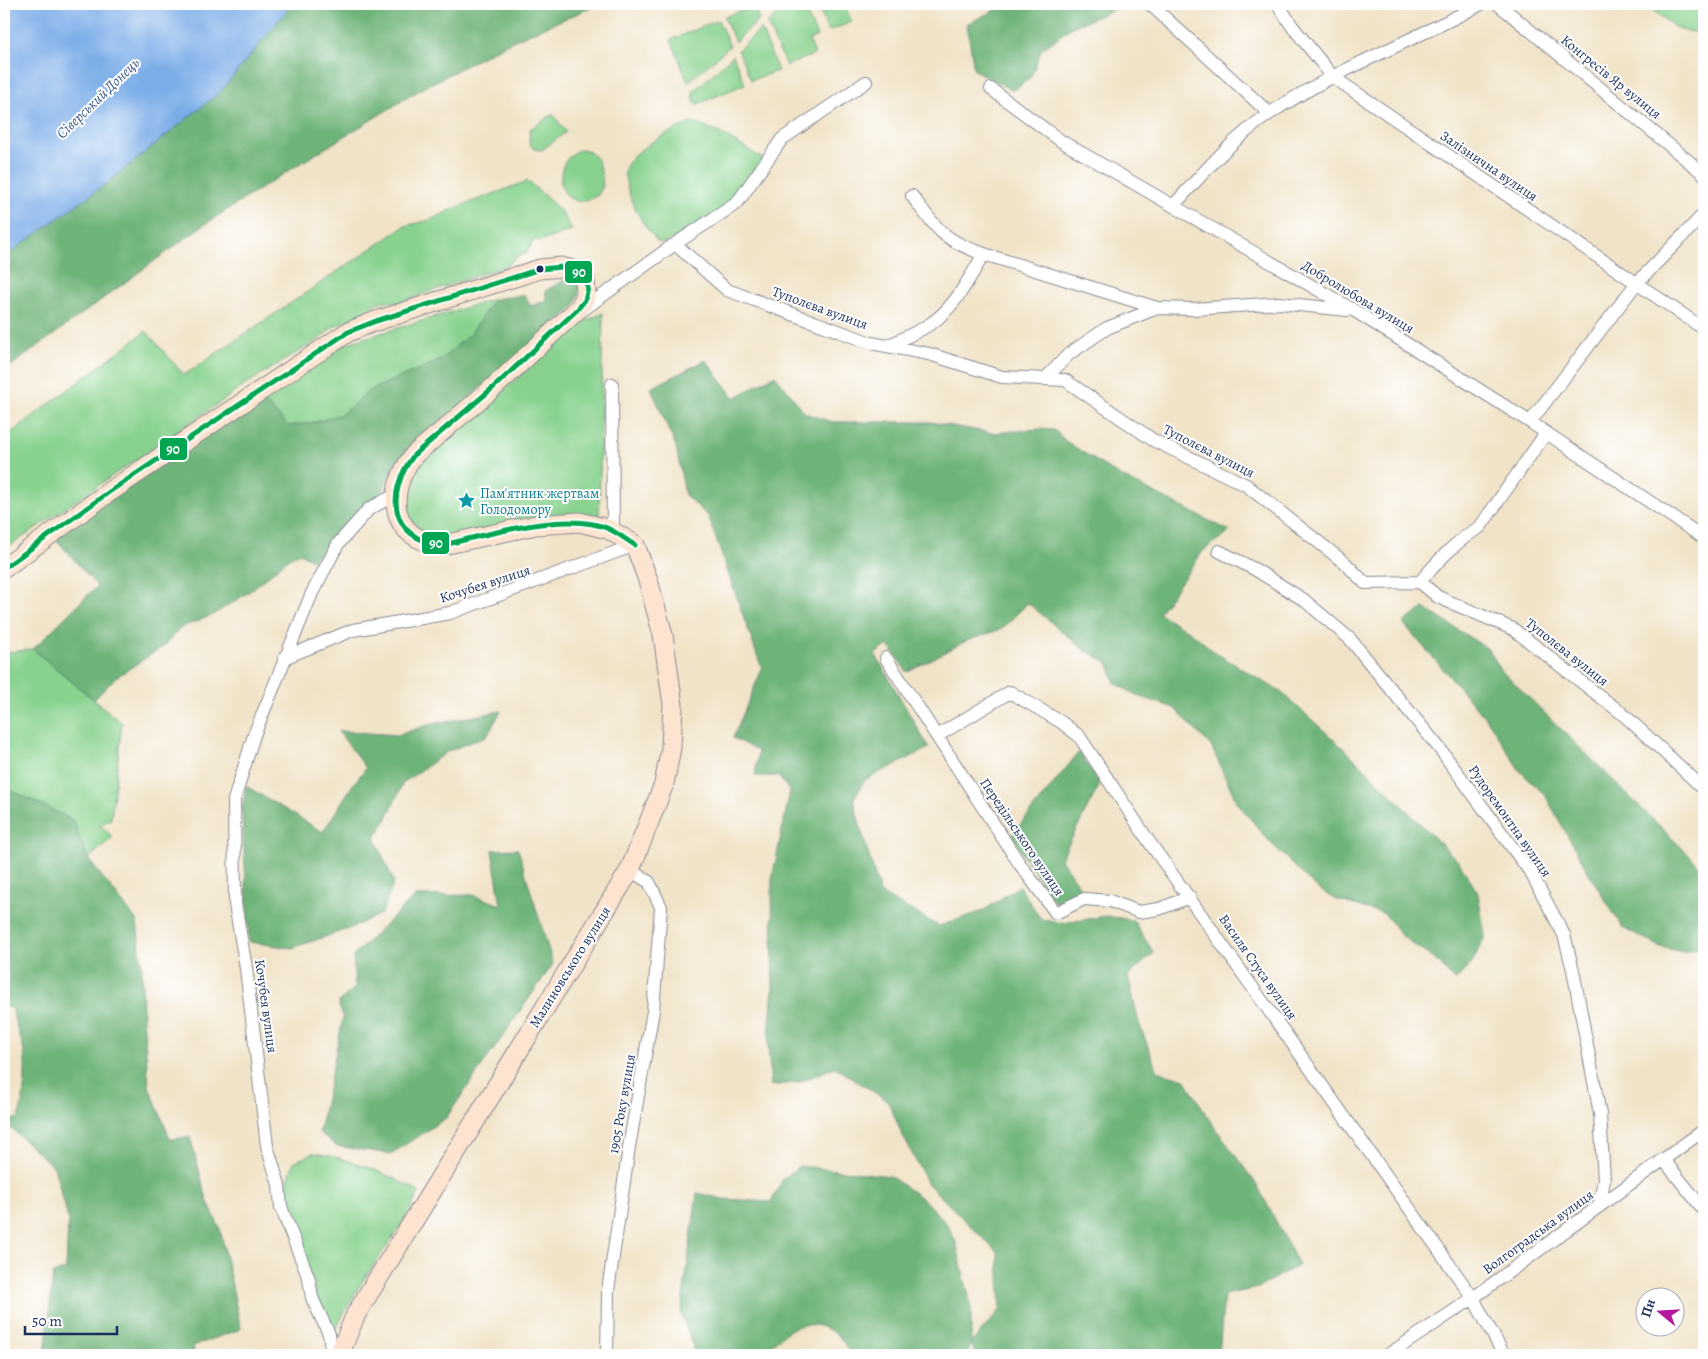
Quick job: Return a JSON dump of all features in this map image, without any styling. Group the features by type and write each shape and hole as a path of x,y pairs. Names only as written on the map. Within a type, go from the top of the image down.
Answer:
{"main road":[{"path":"4,568 110,492 348,332 376,321 540,269 562,267 582,273 588,288 585,300 564,323 414,455 404,467 395,495 397,510 406,527 416,536 433,544 443,544 536,525 579,522 613,532 635,545"},
{"name":"Малиновського вулиця","path":"339,1355 356,1314 630,870 664,784 670,748 673,705 663,635 648,580 635,545"}],"street":[{"path":"1150,4 1270,113"},
{"name":"Залізнична вулиця","path":"1278,4 1292,26 1333,77 1704,329"},
{"path":"1174,205 1216,158 1270,113 1333,77 1481,4"},
{"name":"Конгресів Яр вулиця","path":"1498,4 1704,174"},
{"path":"564,323 676,244 737,204 782,139 866,82"},
{"name":"Добролюбова вулиця","path":"991,89 1061,140 1355,311 1530,422 1704,538"},
{"path":"912,196 944,237 961,246 1157,308 1204,308 1280,303 1355,311"},
{"path":"1530,422 1636,284 1704,214"},
{"name":"Туполєва вулиця","path":"676,244 727,290 871,343 929,354 1002,377 1065,380 1153,440 1246,485 1345,563 1364,583 1420,582 1438,597 1513,629 1624,715 1704,789"},
{"path":"889,345 930,324 943,313 957,297 984,254"},
{"path":"1045,379 1069,354 1107,328 1157,308"},
{"path":"612,384 613,532"},
{"path":"1420,582 1437,561 1465,536 1480,527 1546,433"},
{"name":"Кочубея вулиця","path":"332,1355 329,1334 312,1298 309,1279 281,1207 279,1185 267,1146 246,968 235,904 234,800 254,735 312,593 338,544 369,510 395,495"},
{"name":"Кочубея вулиця","path":"284,658 352,630 450,613 635,545"},
{"name":"Рудоремонтна вулиця","path":"1219,551 1256,570 1304,600 1350,639 1440,749 1530,873 1564,935 1573,970 1600,1114 1604,1180 1599,1206"},
{"name":"Передільського вулиця","path":"886,658 1019,863 1056,913 1084,898 1110,902 1138,912 1159,909 1190,898"},
{"name":"Василя Стуса вулиця","path":"937,736 1010,692 1061,722 1079,736 1190,898 1473,1298 1504,1355"},
{"name":"1905 Року вулиця","path":"607,1355 608,1291 629,1147 654,1011 660,907 649,882 630,870"},
{"name":"Волгоградська вулиця","path":"1388,1355 1473,1298 1704,1130"},
{"path":"1663,1159 1704,1210"}],"green space":[{"path":"292,4 600,4 512,41 423,88 293,168 205,224 4,371 4,257 108,182 221,91"},
{"path":"788,4 802,4 817,36 809,40 815,54 786,66 767,24"},
{"path":"817,4 844,4 852,22 828,31"},
{"path":"1006,4 1127,4 1072,27 1041,50 1031,77 1013,91 974,70 967,24"},
{"path":"1645,4 1694,4 1704,16 1704,31 1691,32 1677,29"},
{"path":"753,6 759,20 735,42 724,17"},
{"path":"718,20 730,46 688,82 671,40"},
{"path":"761,29 778,71 751,80 738,50"},
{"path":"733,55 745,84 696,105 692,93"},
{"path":"553,114 566,132 542,150 534,149 529,143 530,129"},
{"path":"693,122 720,133 764,159 739,186 733,202 666,243 658,242 635,209 624,172 629,162 644,147"},
{"path":"582,149 593,154 596,159 603,186 598,195 583,201 574,200 567,195 562,188 561,180 562,170 566,161 572,154"},
{"path":"528,181 560,210 572,230 541,241 534,240 526,254 518,256 508,265 397,303 386,301 376,303 360,315 332,328 318,340 260,375 4,550 4,438 146,331 184,375 405,226 430,220 455,208"},
{"path":"571,279 577,283 580,290 574,307 405,453 393,466 382,493 312,560 300,553 289,558 249,592 213,615 180,628 164,646 115,678 94,700 33,649 97,586 55,538 259,396 288,426 312,423 342,414 370,390 441,360 472,332 494,299 524,295 531,306 547,300 545,291 564,280"},
{"path":"494,299 472,332 441,360 370,390 343,414 312,423 288,426 259,396 319,357 351,342"},
{"path":"603,313 599,521 461,537 424,534 410,520 402,497 408,481 419,464 581,323"},
{"path":"706,360 734,398 775,375 805,413 833,422 930,422 992,433 1040,429 1054,430 1067,442 1120,476 1230,531 1203,551 1159,613 1193,634 1216,653 1281,692 1352,756 1459,862 1478,893 1485,936 1473,961 1455,981 1440,964 1401,935 1385,914 1334,899 1314,886 1266,838 1237,802 1211,746 1174,708 1138,696 1115,683 1108,662 1084,650 1028,603 1002,629 966,641 907,672 888,645 875,654 929,748 865,780 854,798 862,834 880,893 939,926 983,911 1019,886 1041,919 1063,923 1106,916 1133,920 1154,953 1128,976 1139,1023 1157,1071 1185,1079 1210,1121 1257,1185 1299,1265 1258,1288 1224,1295 1219,1355 976,1355 971,1344 967,1355 850,1355 847,1347 836,1334 821,1327 804,1325 793,1328 770,1346 771,1355 692,1355 693,1346 681,1313 697,1193 723,1199 771,1202 783,1179 799,1166 890,1176 924,1200 947,1224 956,1242 971,1306 971,1343 1001,1309 998,1253 928,1184 902,1134 888,1101 835,1067 800,1082 771,1086 768,1046 773,988 772,879 790,791 778,776 755,776 758,751 733,738 762,669 708,516 685,495 676,447 651,388"},
{"path":"1424,608 1488,649 1502,671 1695,861 1704,874 1704,943 1699,948 1683,952 1661,947 1622,927 1587,870 1545,795 1520,771 1489,722 1403,623"},
{"path":"33,649 122,723 111,819 100,825 113,837 88,859 68,818 4,787 4,653"},
{"path":"501,711 487,736 448,751 403,783 386,820 375,838 394,882 382,913 354,927 292,948 249,942 242,811 246,786 323,832 352,786 366,768 338,731 398,735 428,725"},
{"path":"1079,752 1100,784 1061,859 1082,890 1055,903 1011,836"},
{"path":"4,787 73,820 88,859 137,921 142,968 143,1019 149,1086 170,1139 190,1137 207,1200 220,1229 241,1329 193,1346 195,1355 45,1355 53,1274 66,1269 68,1219 54,1167 4,1122 18,1118 23,1095 25,1060 23,1047 14,1020 13,1008 4,1007"},
{"path":"518,849 553,964 446,1118 391,1154 336,1146 319,1132 343,1018 338,1002 355,988 353,956 415,896 473,895 501,905 492,850"},
{"path":"313,1153 327,1155 368,1167 419,1192 398,1229 351,1300 333,1339 281,1201 294,1162"}],"water":[{"name":"Сіверський Донець","path":"13,4 292,4 221,91 108,182 4,257 4,12"}],"transit line":[{"name":"90","path":"4,568 109,492 348,332 376,321 540,269 562,267 582,273 588,288 585,300 577,310 495,386 414,455 405,469 399,484 396,498 397,512 402,524 412,534 425,541 443,545 527,526 572,522 592,524 609,529 635,545"}],"place":[{"name":"Пам'ятник жертвам Голодомору","path":"466,501"}]}
